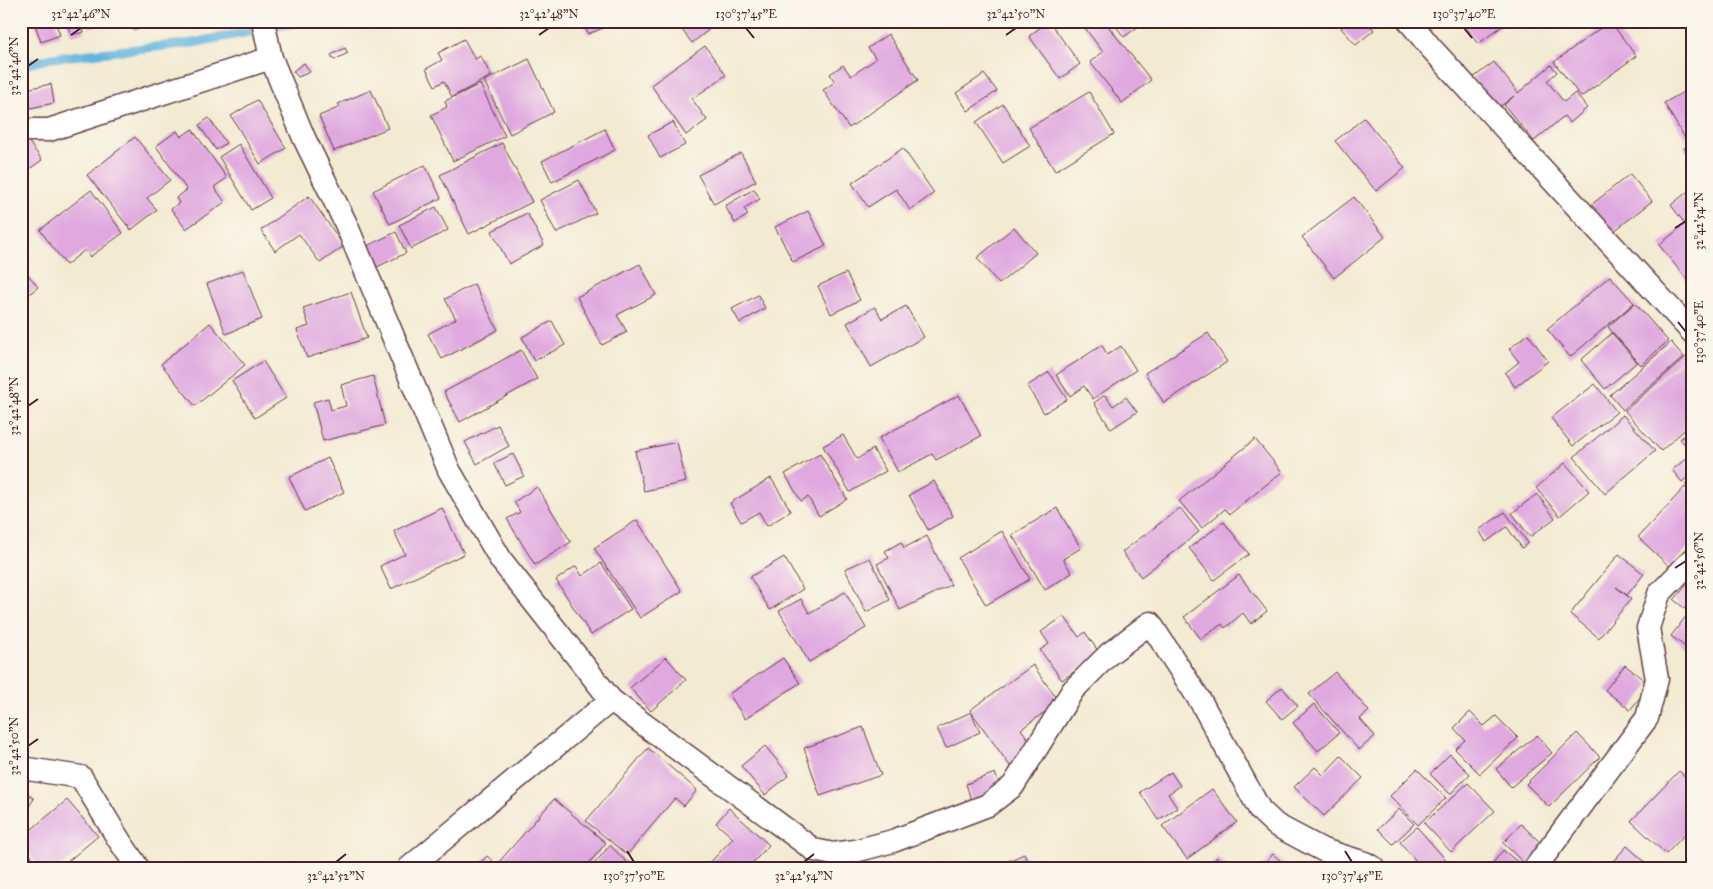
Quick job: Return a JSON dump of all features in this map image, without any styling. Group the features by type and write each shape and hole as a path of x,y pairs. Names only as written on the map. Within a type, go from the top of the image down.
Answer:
{"street":[{"path":"263,21 271,58 304,138 346,224 449,470 501,560 611,700 814,850 833,854 855,851 893,841 994,800 1012,786 1073,690 1109,654 1150,623 1201,702 1260,810 1276,825 1323,850 1365,863 1374,868"},
{"path":"1409,21 1431,48 1692,332"},
{"path":"21,130 50,130 271,58"},
{"path":"1535,868 1647,718 1657,679 1648,628 1659,594 1692,560"},
{"path":"409,868 611,700"},
{"path":"21,768 81,777 138,868"}],"building":[{"path":"34,21 55,21 60,35 41,42"},
{"path":"66,21 81,21 84,32 71,35"},
{"path":"88,21 109,21 109,22 89,28"},
{"path":"130,21 164,21 165,22 133,30"},
{"path":"582,21 620,21 588,34"},
{"path":"675,21 720,21 692,43"},
{"path":"1049,21 1080,64 1060,79 1029,36"},
{"path":"1086,21 1104,21 1151,80 1122,103 1090,62 1103,52 1082,24"},
{"path":"1112,21 1146,21 1124,37"},
{"path":"1349,21 1366,21 1374,30 1356,45 1341,28"},
{"path":"1462,21 1509,21 1478,44"},
{"path":"1610,21 1636,56 1581,97 1554,62"},
{"path":"888,34 918,80 849,128 823,90 835,82 830,74 843,65 851,76 876,59 868,48"},
{"path":"464,39 475,59 481,56 491,76 452,97 444,81 435,86 426,69 442,60 438,53"},
{"path":"705,46 726,75 692,99 707,120 686,135 651,85"},
{"path":"345,48 348,53 334,60 331,55"},
{"path":"529,59 554,112 510,134 484,81"},
{"path":"1494,62 1518,93 1551,65 1557,72 1547,81 1564,102 1575,93 1587,108 1570,123 1564,116 1534,141 1504,105 1514,96 1497,109 1473,78"},
{"path":"304,63 310,72 298,77 293,71"},
{"path":"984,74 997,91 968,111 956,93"},
{"path":"51,84 54,103 21,110 21,90"},
{"path":"480,84 505,136 453,161 431,115 447,107 445,101"},
{"path":"1692,87 1692,136 1686,140 1664,103"},
{"path":"371,90 388,128 334,151 319,116 340,107 338,104"},
{"path":"1089,92 1114,134 1055,171 1029,128"},
{"path":"257,100 286,148 260,164 231,116"},
{"path":"1003,104 1030,146 1003,163 976,122"},
{"path":"209,118 226,143 216,150 199,125"},
{"path":"1364,118 1405,168 1376,191 1335,141"},
{"path":"673,122 685,145 660,158 648,135"},
{"path":"192,129 227,178 214,187 225,202 186,229 171,209 179,203 176,198 187,190 156,146 177,131 181,137"},
{"path":"605,129 615,150 552,182 542,161"},
{"path":"135,137 170,180 147,198 157,210 131,230 87,175"},
{"path":"26,138 42,160 25,172 21,167 21,141"},
{"path":"1692,142 1692,159 1684,148"},
{"path":"502,143 532,202 469,234 440,175"},
{"path":"239,144 271,198 251,210 219,157"},
{"path":"903,148 934,193 910,210 896,189 868,207 852,183"},
{"path":"741,153 756,181 714,204 698,175"},
{"path":"425,165 441,198 390,224 373,191"},
{"path":"1630,174 1652,201 1613,232 1591,205"},
{"path":"579,180 596,213 556,233 540,200"},
{"path":"1692,188 1692,279 1688,281 1659,245 1685,224 1671,205"},
{"path":"754,189 760,199 744,208 748,215 735,223 725,206"},
{"path":"91,190 123,233 90,257 85,250 66,265 40,230"},
{"path":"309,196 344,246 320,263 299,234 275,251 261,230"},
{"path":"1354,197 1385,237 1334,278 1302,237"},
{"path":"436,207 448,230 411,249 399,225"},
{"path":"808,211 826,246 793,262 775,227"},
{"path":"527,213 544,245 509,264 492,231"},
{"path":"1014,227 1036,253 999,284 977,258"},
{"path":"396,232 406,253 377,267 367,246"},
{"path":"640,264 656,295 617,315 627,332 602,345 577,297"},
{"path":"21,268 38,287 21,301"},
{"path":"243,270 262,319 226,334 207,284"},
{"path":"846,273 860,300 831,314 818,286"},
{"path":"1610,276 1634,303 1570,357 1547,329"},
{"path":"474,284 498,330 442,359 428,334 456,319 445,299"},
{"path":"351,292 367,338 307,358 297,330 309,326 303,308"},
{"path":"758,295 765,308 740,323 732,309"},
{"path":"1635,303 1668,341 1641,365 1608,327"},
{"path":"906,306 924,337 871,367 847,323 875,307 882,319"},
{"path":"552,321 565,345 534,361 522,337"},
{"path":"210,323 245,365 195,406 161,364"},
{"path":"1208,333 1227,362 1164,403 1145,373"},
{"path":"1612,333 1637,362 1605,389 1581,360"},
{"path":"1528,334 1548,361 1515,387 1505,373 1519,362 1509,349"},
{"path":"1671,342 1684,357 1623,410 1610,395"},
{"path":"1102,345 1107,355 1121,346 1136,370 1093,399 1084,386 1070,396 1056,375"},
{"path":"521,350 537,379 460,422 444,392"},
{"path":"1686,357 1692,363 1692,423 1661,451 1625,411"},
{"path":"263,361 286,398 255,418 232,381"},
{"path":"1049,372 1067,399 1044,413 1027,386"},
{"path":"373,376 385,425 323,441 313,402 328,398 331,410 346,406 341,385"},
{"path":"1595,384 1617,412 1573,446 1551,418"},
{"path":"959,395 981,436 936,460 932,454 898,472 879,438"},
{"path":"1105,395 1113,406 1126,397 1137,412 1111,429 1094,403"},
{"path":"1623,415 1655,451 1605,494 1574,457"},
{"path":"498,425 509,446 477,464 465,442"},
{"path":"1692,429 1692,452 1680,439"},
{"path":"843,435 857,459 873,449 886,471 850,492 823,446"},
{"path":"1255,439 1282,472 1230,514 1225,509 1202,528 1179,501"},
{"path":"677,442 686,482 644,491 635,451"},
{"path":"513,454 524,476 505,485 494,463"},
{"path":"820,454 847,499 819,516 808,497 801,501 785,474"},
{"path":"1692,454 1692,474 1682,482 1672,470"},
{"path":"328,458 344,492 305,511 289,477"},
{"path":"1565,463 1589,491 1560,516 1536,488"},
{"path":"771,478 791,511 767,526 759,512 741,522 730,503"},
{"path":"1692,478 1692,491 1685,484"},
{"path":"934,481 953,516 928,530 909,495"},
{"path":"537,487 571,542 535,565 507,519 520,512 514,502"},
{"path":"1685,487 1692,494 1692,543 1670,567 1638,537"},
{"path":"1537,494 1555,518 1530,537 1512,513"},
{"path":"442,508 464,554 391,589 380,566 405,554 394,531"},
{"path":"1057,508 1081,548 1063,559 1072,573 1045,590 1012,535"},
{"path":"1180,508 1199,532 1141,577 1122,552"},
{"path":"1505,512 1528,543 1522,548 1507,527 1486,542 1479,530"},
{"path":"637,520 682,591 640,618 594,548"},
{"path":"1224,522 1249,554 1214,580 1189,548"},
{"path":"1002,531 1030,579 986,605 958,558"},
{"path":"927,536 951,585 900,610 877,564 889,558 885,551 901,542 904,548"},
{"path":"1619,554 1644,574 1627,595 1616,587 1631,599 1599,638 1570,614"},
{"path":"784,557 803,589 770,610 750,577"},
{"path":"870,558 890,600 866,612 845,569"},
{"path":"601,563 631,609 591,635 556,580 576,566 582,576"},
{"path":"1239,575 1267,611 1251,624 1243,613 1225,628 1222,624 1201,639 1184,617"},
{"path":"1692,578 1692,614 1674,600"},
{"path":"845,592 866,628 809,662 779,611 801,599 809,613"},
{"path":"1687,615 1692,619 1692,652 1671,636"},
{"path":"1064,616 1079,637 1085,632 1100,654 1062,680 1040,650 1049,644 1041,632"},
{"path":"666,657 686,680 651,711 630,688"},
{"path":"783,658 800,683 745,719 729,694"},
{"path":"1033,665 1059,702 1021,729 1035,748 1010,766 970,710"},
{"path":"1625,665 1650,685 1630,710 1605,690"},
{"path":"1335,672 1369,711 1360,719 1375,736 1359,750 1309,694"},
{"path":"1282,687 1298,706 1282,719 1266,701"},
{"path":"1314,704 1339,733 1318,751 1293,723"},
{"path":"971,712 980,732 946,748 937,728"},
{"path":"1470,712 1484,726 1496,716 1518,738 1480,774 1455,749 1465,740 1454,728"},
{"path":"863,727 881,775 820,796 804,748"},
{"path":"1577,733 1600,757 1549,807 1526,784"},
{"path":"1537,735 1552,753 1511,787 1496,769"},
{"path":"765,746 789,775 765,795 741,766"},
{"path":"648,748 697,790 684,806 675,798 627,855 586,821"},
{"path":"1450,754 1470,774 1450,794 1430,774"},
{"path":"1341,756 1363,778 1324,816 1294,787 1315,767 1323,775"},
{"path":"1417,769 1446,798 1418,825 1390,796"},
{"path":"1679,771 1692,783 1692,827 1666,854 1631,821"},
{"path":"1171,772 1180,786 1168,794 1177,808 1158,820 1140,792"},
{"path":"995,773 1001,789 971,800 966,784"},
{"path":"1468,783 1495,811 1451,852 1424,823"},
{"path":"21,789 34,799 21,817"},
{"path":"1212,789 1237,822 1187,859 1162,826"},
{"path":"554,799 606,843 585,868 506,868 499,862"},
{"path":"67,800 98,836 60,868 41,868 21,844 21,838"},
{"path":"729,808 769,845 748,868 705,868 733,838 716,823"},
{"path":"1399,809 1414,824 1393,844 1378,829"},
{"path":"1521,824 1546,848 1527,866 1503,843"},
{"path":"1417,827 1446,860 1437,868 1422,868 1400,842"},
{"path":"610,845 632,868 591,868"},
{"path":"1627,846 1645,862 1640,868 1607,868"},
{"path":"21,848 36,868 21,868"},
{"path":"1503,850 1525,868 1489,868"},
{"path":"1024,854 1030,868 992,868"},
{"path":"1273,854 1288,868 1261,868"},
{"path":"487,856 500,868 475,868"},
{"path":"1217,857 1230,868 1208,868"}],"waterway":[{"path":"21,66 52,58 192,43 306,21"}]}
